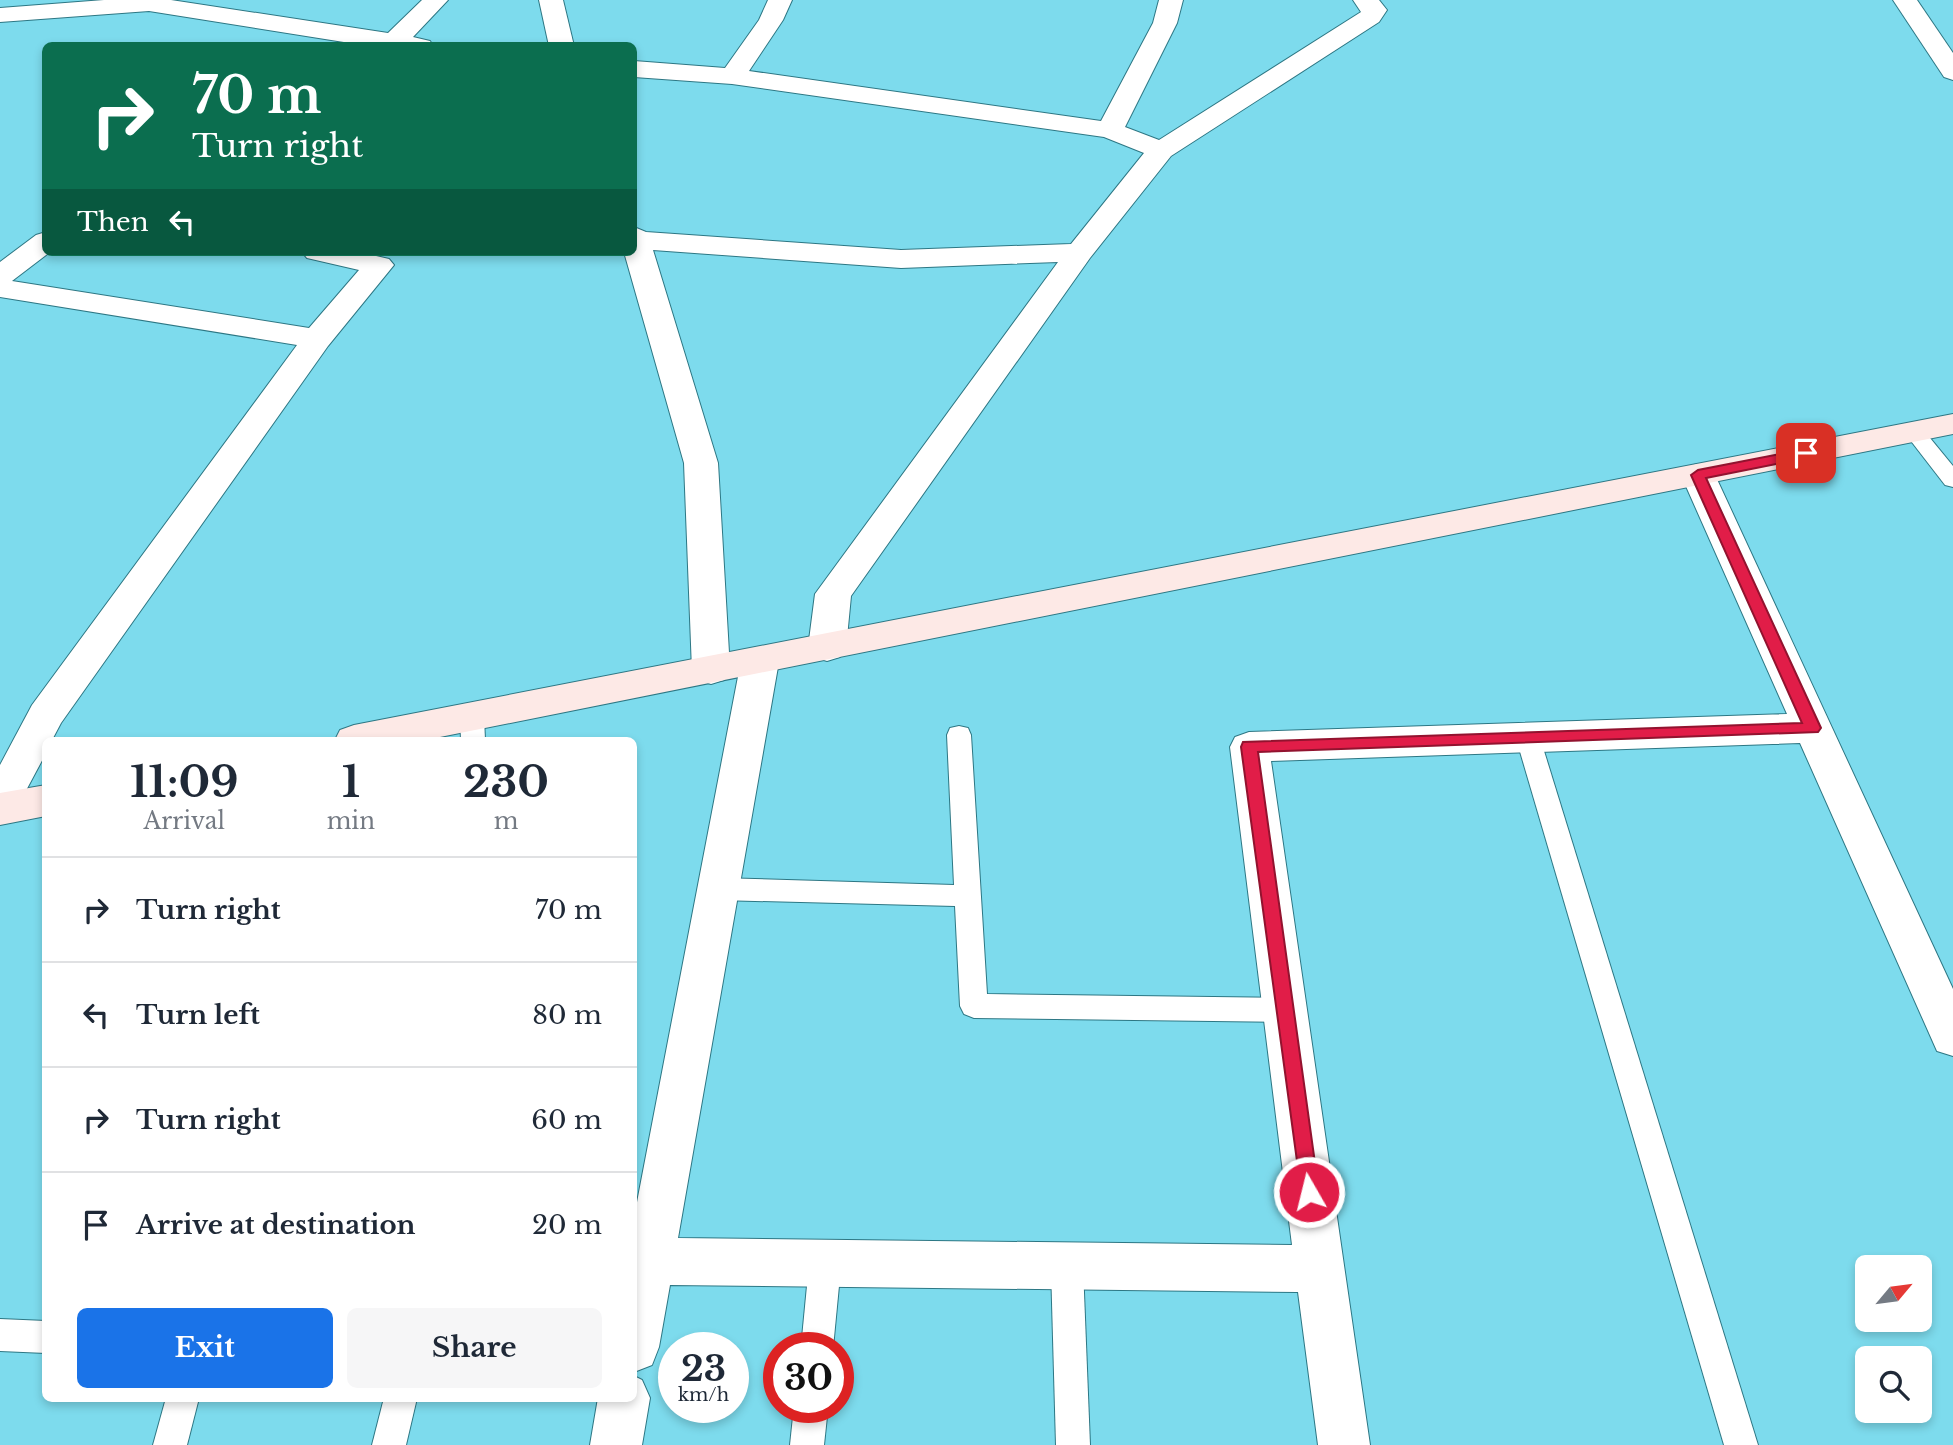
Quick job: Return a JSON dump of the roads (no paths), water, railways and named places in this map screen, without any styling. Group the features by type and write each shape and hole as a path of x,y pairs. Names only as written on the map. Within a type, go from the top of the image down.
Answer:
{"main road":[{"path":"387,737 473,729 711,670 1953,424"},
{"path":"0,809 42,801"}],"street":[{"path":"394,42 436,0"},
{"path":"551,0 561,42"},
{"path":"732,76 771,20 780,0"},
{"path":"1110,130 1165,23 1171,0"},
{"path":"827,648 833,594 1080,252 1161,150 1370,17 1375,10 1364,0"},
{"path":"1905,0 1953,72"},
{"path":"0,15 145,2 313,39 373,42"},
{"path":"637,69 732,76 1110,130 1161,150"},
{"path":"637,238 901,259 1080,252"},
{"path":"0,276 42,244"},
{"path":"637,248 701,463 711,670"},
{"path":"0,803 46,715 317,339 379,265 336,256"},
{"path":"0,288 317,339"},
{"path":"1698,475 1953,1037"},
{"path":"637,1311 641,1262 718,889 760,661"},
{"path":"1344,1445 1249,747 1813,728"},
{"path":"641,1262 1320,1269"},
{"path":"616,1445 623,1402"}],"lane":[{"path":"1914,432 1953,480"},
{"path":"959,735 974,1006 1285,1010"},
{"path":"1528,738 1741,1445"},
{"path":"718,889 967,896"},
{"path":"819,1332 825,1265"},
{"path":"1067,1267 1073,1445"},
{"path":"0,1335 42,1337"},
{"path":"170,1445 182,1402"},
{"path":"390,1445 400,1402"},
{"path":"807,1445 809,1423"}]}
